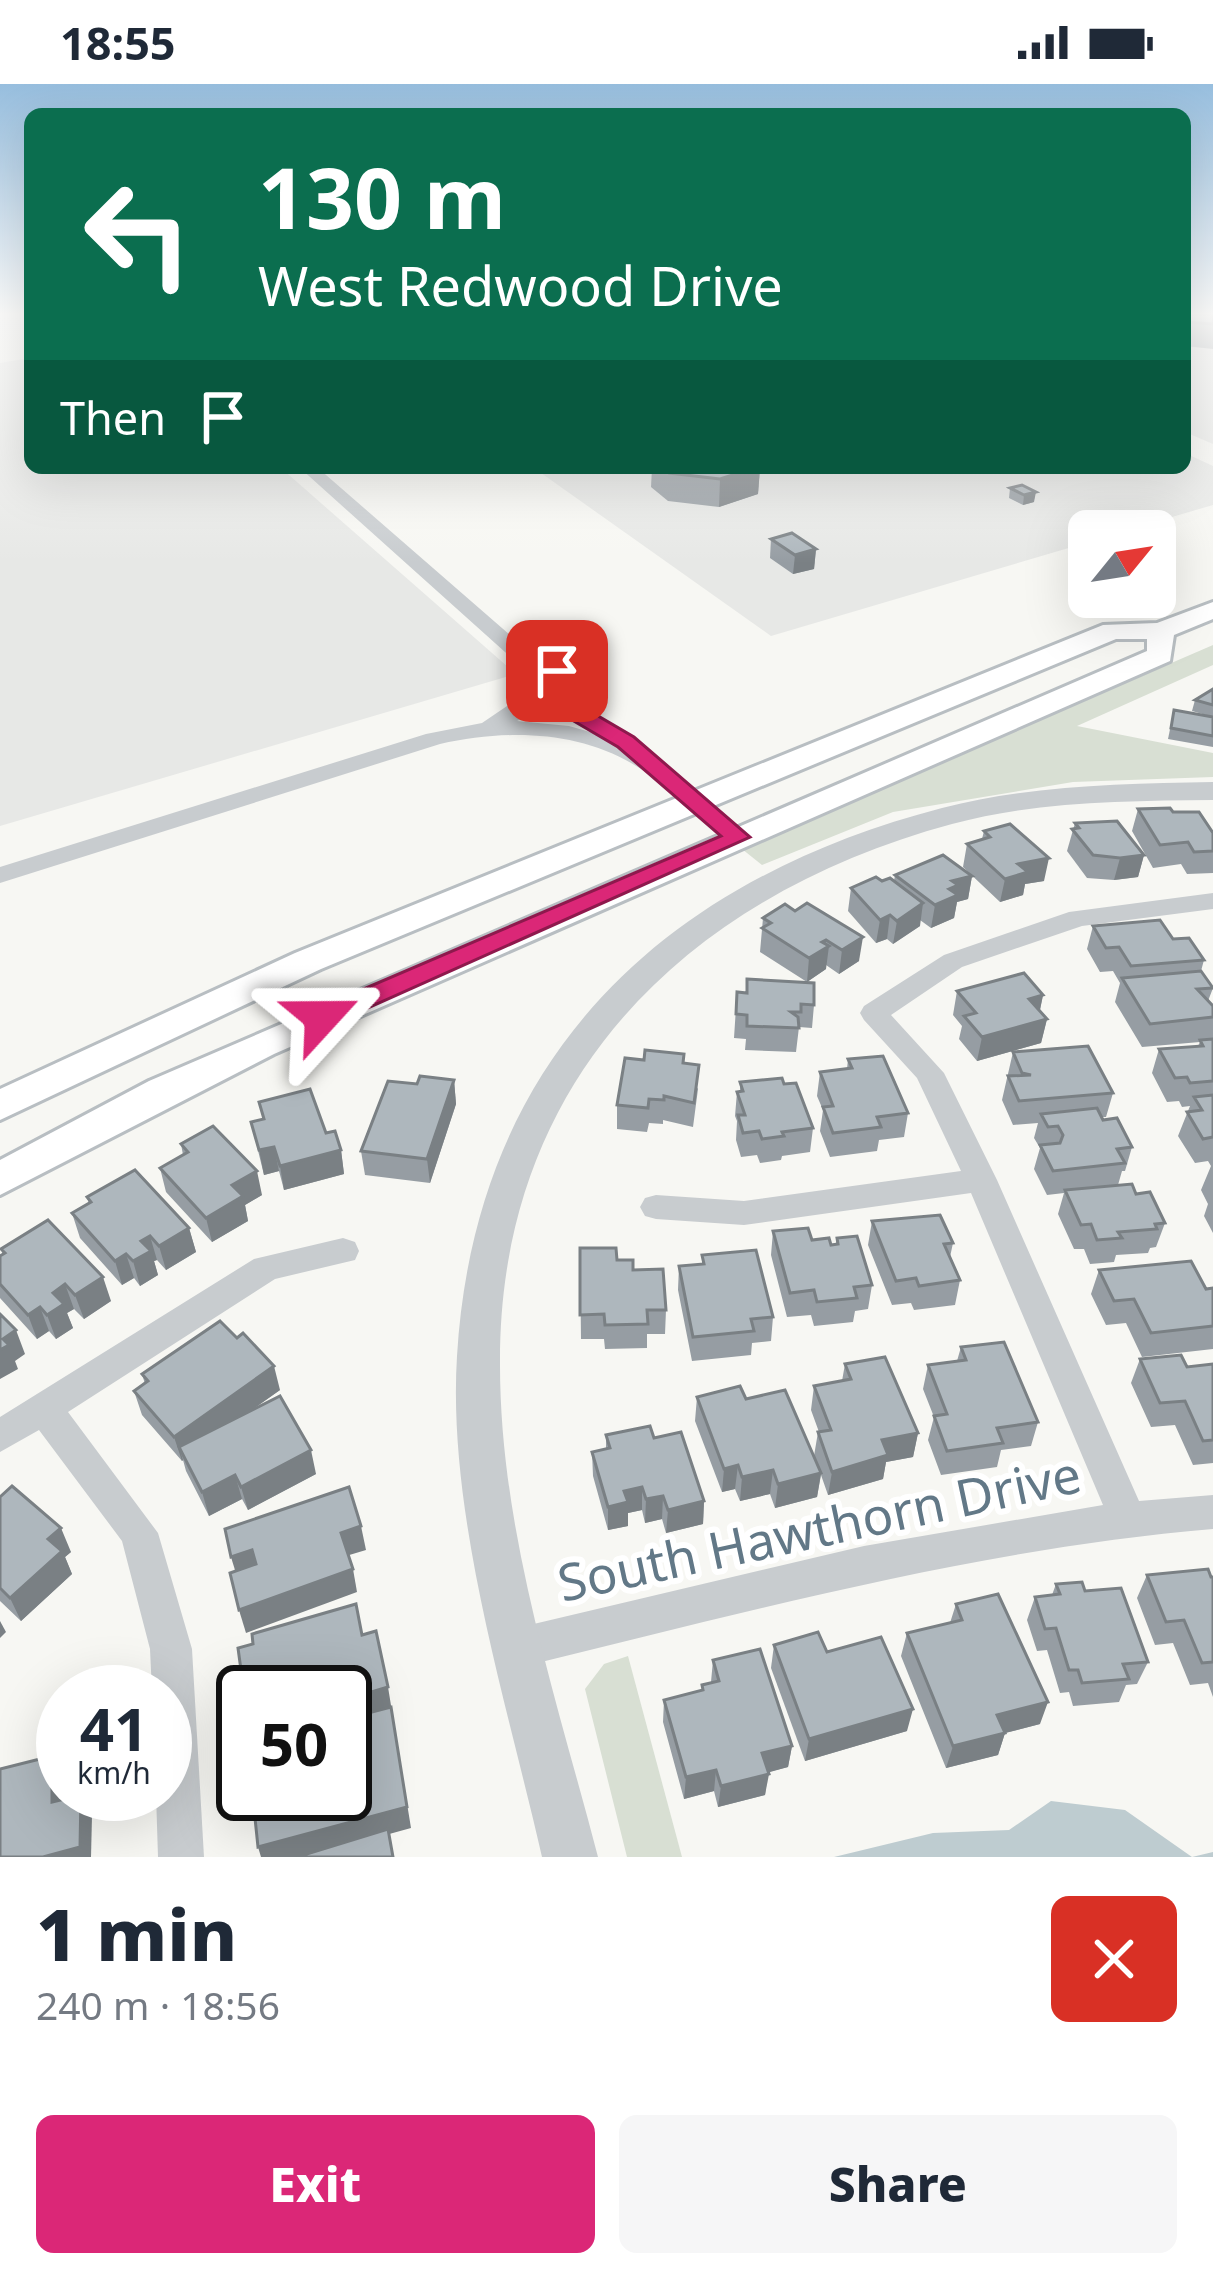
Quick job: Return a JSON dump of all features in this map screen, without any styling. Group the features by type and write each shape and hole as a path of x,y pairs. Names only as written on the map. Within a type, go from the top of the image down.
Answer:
{"main road":[{"path":"0,1106 232,994 1112,631 1161,631 1213,610"},
{"path":"0,1179 163,1090 261,1045 1160,655 1161,631"}],"street":[{"path":"315,474 525,659 534,684 532,697 522,710 481,729"},
{"path":"469,606 544,656 557,671 562,702 578,716 614,733 737,837"},
{"path":"0,875 434,739 481,729 531,727 571,733 599,740 645,762"},
{"path":"570,1857 520,1647 481,1418 478,1354 491,1238 522,1137 543,1094 630,983 688,931 750,891 819,856 910,825 1012,803 1107,793 1213,791"},
{"path":"1127,1517 981,1180 929,1073 874,1013 953,961 1078,918 1211,906"},
{"path":"656,1207 744,1213 981,1180"},
{"path":"0,1436 266,1268 343,1252"},
{"path":"42,1406 139,1533 171,1649 181,1857"},
{"name":"South Hawthorn Drive","path":"520,1647 968,1540 1127,1517 1213,1512"}],"shaded area":[{"path":"0,397 24,397 24,474 288,474 516,674 0,826"},
{"path":"1191,397 1213,397 1213,444 1191,435"},
{"path":"1191,456 1213,466 1213,505 1176,516 1176,510 1068,510 1068,548 771,636 542,474 1191,474"},
{"path":"1213,645 1213,665 1077,726 1213,753 1213,777 1073,782 893,812 762,865 742,849"},
{"path":"628,1656 682,1857 627,1857 585,1689 604,1664"},
{"path":"1051,1801 1125,1810 1192,1857 834,1857 933,1833 1009,1830"}],"building":[{"path":"678,474 736,474 720,479"},
{"path":"1022,485 1036,492 1024,495 1010,488"},
{"path":"792,533 816,549 795,555 771,539"},
{"path":"1213,689 1213,705 1195,700"},
{"path":"1174,710 1213,717 1213,736 1171,728"},
{"path":"1138,809 1199,812 1213,833 1213,851 1194,852 1188,842 1160,845"},
{"path":"1117,821 1144,855 1093,855 1072,829 1079,828 1075,823"},
{"path":"1010,824 1049,858 1018,864 1028,872 1005,879 967,844 990,837 984,831"},
{"path":"943,855 972,876 952,881 958,885 949,889 958,895 935,905 895,875"},
{"path":"876,877 890,878 923,903 897,921 890,915 880,920 851,888"},
{"path":"807,903 863,937 842,950 826,940 822,942 829,946 809,958 762,928 771,923 763,918 785,904 795,911"},
{"path":"1160,920 1173,939 1189,938 1204,960 1131,966 1119,947 1106,948 1093,926"},
{"path":"1201,971 1213,988 1197,989 1213,1006 1213,1017 1150,1024 1122,978"},
{"path":"1024,973 1043,995 1029,999 1047,1019 982,1037 964,1016 976,1013 957,991"},
{"path":"747,979 814,983 814,1005 801,1004 801,1012 791,1012 798,1017 799,1028 747,1026 747,1015 736,1014 737,992 747,993"},
{"path":"1213,1039 1213,1081 1190,1083 1187,1077 1175,1078 1159,1049 1203,1046 1200,1040"},
{"path":"1088,1046 1113,1093 1019,1101 1008,1076 1031,1075 1022,1073 1013,1052"},
{"path":"645,1050 684,1054 683,1063 699,1065 694,1103 664,1096 664,1100 649,1099 648,1108 617,1105 625,1058 644,1060"},
{"path":"883,1056 908,1113 877,1117 881,1127 833,1133 823,1107 833,1106 820,1072 852,1068 848,1059"},
{"path":"420,1076 454,1080 427,1159 361,1151 388,1081 417,1084"},
{"path":"782,1078 784,1084 796,1083 813,1128 762,1139 759,1131 743,1133 738,1115 745,1115 737,1092 743,1091 740,1082"},
{"path":"310,1089 326,1133 335,1131 341,1150 280,1166 274,1147 259,1150 251,1122 264,1119 259,1102"},
{"path":"1213,1095 1213,1137 1203,1139 1187,1112 1202,1110 1194,1097"},
{"path":"1097,1108 1103,1120 1117,1118 1132,1147 1117,1149 1125,1163 1053,1171 1040,1145 1060,1143 1063,1135 1058,1126 1048,1127 1041,1114"},
{"path":"213,1126 257,1171 232,1185 243,1196 206,1218 160,1168 188,1152 181,1144"},
{"path":"135,1170 189,1228 159,1246 150,1236 141,1241 151,1251 133,1261 126,1254 115,1261 72,1213 91,1202 87,1197"},
{"path":"1132,1184 1136,1194 1150,1192 1165,1223 1155,1224 1157,1229 1118,1232 1122,1238 1097,1240 1091,1224 1081,1225 1065,1190"},
{"path":"940,1215 953,1243 944,1244 960,1280 919,1286 916,1278 896,1281 872,1221"},
{"path":"48,1220 103,1277 75,1295 65,1284 53,1293 64,1304 47,1315 40,1307 28,1315 0,1284 0,1256 5,1253 1,1249"},
{"path":"808,1228 812,1240 829,1238 831,1245 838,1244 837,1238 857,1236 872,1285 854,1287 857,1298 817,1302 814,1290 790,1293 773,1231"},
{"path":"580,1248 616,1248 617,1260 633,1260 633,1270 663,1269 666,1310 647,1310 648,1324 605,1325 604,1314 580,1315"},
{"path":"756,1250 773,1317 751,1319 754,1331 693,1337 679,1266 704,1264 702,1255"},
{"path":"1191,1261 1206,1289 1213,1288 1213,1326 1151,1333 1134,1299 1114,1301 1099,1270"},
{"path":"0,1314 16,1330 3,1339 9,1345 0,1350"},
{"path":"220,1321 237,1338 243,1333 274,1366 174,1437 134,1391 148,1381 142,1374"},
{"path":"1004,1342 1038,1422 997,1428 1003,1443 947,1451 934,1416 947,1414 928,1365 966,1360 961,1347"},
{"path":"1181,1355 1187,1367 1213,1364 1213,1440 1203,1441 1185,1401 1160,1403 1140,1359"},
{"path":"885,1357 918,1433 882,1440 888,1455 832,1472 818,1432 831,1430 814,1386 851,1379 845,1364"},
{"path":"740,1386 746,1399 785,1390 821,1473 778,1484 773,1470 742,1477 738,1465 724,1469 697,1397"},
{"path":"280,1396 311,1450 241,1487 235,1475 202,1492 179,1447"},
{"path":"650,1426 654,1438 681,1432 704,1501 668,1510 663,1496 646,1499 642,1487 624,1491 628,1502 608,1507 592,1452 610,1448 606,1435"},
{"path":"12,1486 61,1528 48,1539 62,1551 10,1598 0,1588 0,1497"},
{"path":"349,1487 361,1526 341,1533 353,1569 239,1610 230,1573 256,1564 252,1550 231,1557 225,1529"},
{"path":"1208,1569 1213,1577 1213,1662 1202,1663 1184,1620 1166,1622 1147,1575"},
{"path":"1082,1582 1085,1591 1121,1588 1148,1662 1123,1664 1129,1679 1082,1683 1078,1670 1069,1670 1056,1628 1045,1629 1035,1597 1060,1594 1056,1584"},
{"path":"998,1594 1048,1702 997,1715 1005,1733 953,1746 907,1633 962,1620 956,1604"},
{"path":"356,1604 362,1635 376,1631 388,1687 372,1692 372,1665 240,1665 238,1648 253,1644 252,1634"},
{"path":"818,1632 827,1652 881,1637 913,1709 809,1739 774,1645"},
{"path":"760,1649 792,1746 762,1753 769,1774 721,1786 716,1770 686,1777 664,1700 719,1681 713,1660"},
{"path":"391,1707 407,1807 372,1816 372,1712"},
{"path":"36,1760 36,1821 80,1821 80,1847 43,1857 0,1857 0,1769"},
{"path":"255,1821 355,1821 258,1847"},
{"path":"388,1829 393,1857 297,1857"}],"route":[{"path":"322,1017 737,837 626,742 568,708 558,695 557,671"}]}
